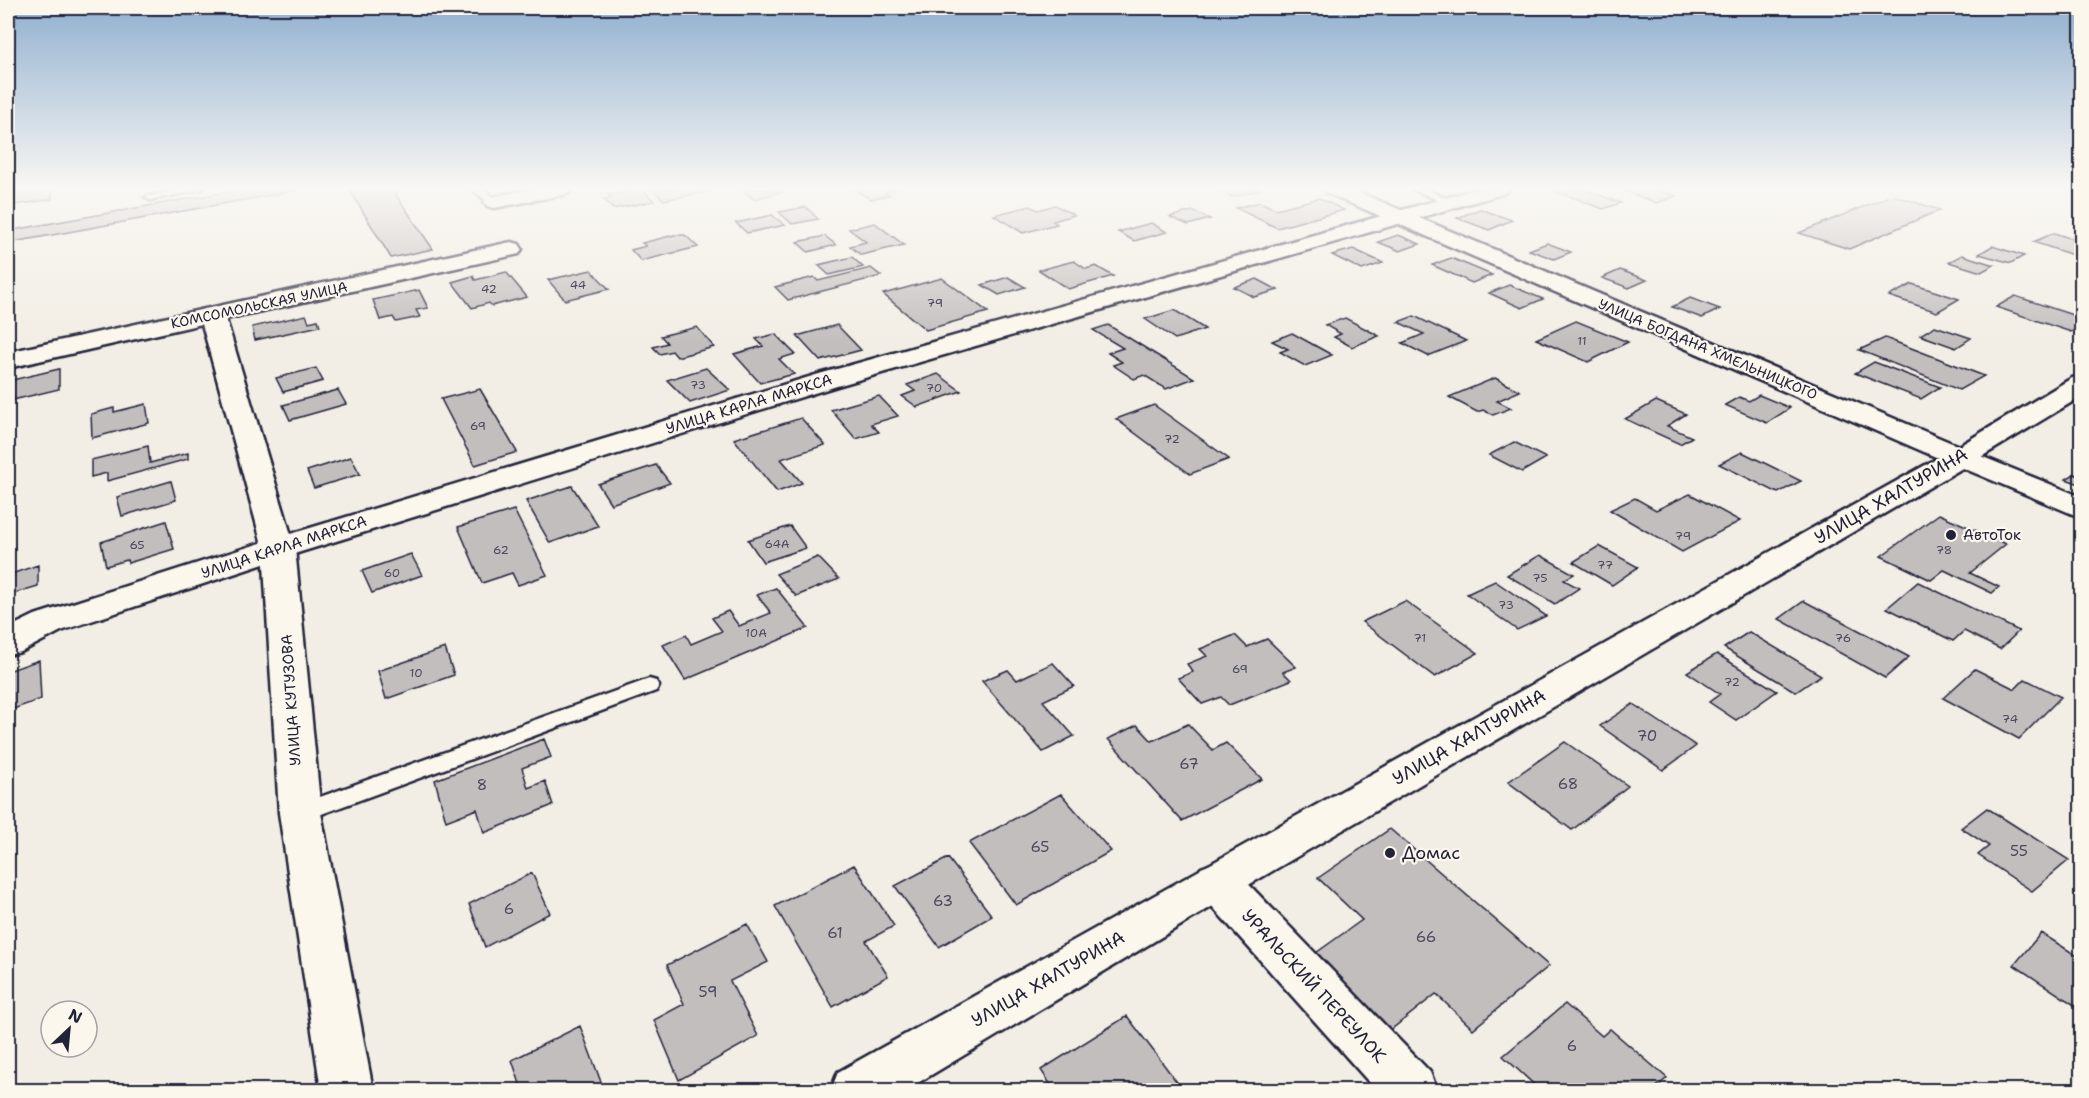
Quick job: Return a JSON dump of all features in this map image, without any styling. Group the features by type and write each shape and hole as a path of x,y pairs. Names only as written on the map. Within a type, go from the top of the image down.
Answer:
{"street":[{"name":"УЛИЦА КАРЛА МАРКСА","path":"8,643 48,623 279,548 828,380 1322,240"},
{"name":"УЛИЦА БОГДАНА ХМЕЛЬНИЦКОГО","path":"1453,240 2082,509"},
{"name":"КОМСОМОЛЬСКАЯ УЛИЦА","path":"8,360 511,249"},
{"name":"УЛИЦА КУТУЗОВА","path":"212,315 279,548 300,813 347,1090"},
{"name":"УЛИЦА ХАЛТУРИНА","path":"857,1090 1216,880 1961,457 2082,384"},
{"name":"УРАЛЬСКИЙ ПЕРЕУЛОК","path":"1216,880 1411,1090"}],"lane":[{"path":"300,813 649,686"}],"building":[{"path":"380,240 427,240 433,249 391,258"},
{"path":"653,240 691,240 698,247 641,261 631,250 646,246 642,243"},
{"path":"830,240 836,245 808,252 797,242"},
{"path":"864,240 898,240 904,245 861,255 850,246 866,242"},
{"path":"1411,240 1420,244 1400,251 1378,242"},
{"path":"1822,240 1869,240 1849,249"},
{"path":"2033,242 2082,242 2082,258"},
{"path":"1547,243 1571,252 1554,259 1529,250"},
{"path":"1992,246 2024,256 2011,263 1979,254"},
{"path":"1353,249 1383,263 1362,270 1332,255"},
{"path":"1962,255 1994,265 1981,272 1949,262"},
{"path":"852,257 863,267 829,275 818,265"},
{"path":"1451,258 1492,275 1472,283 1432,265"},
{"path":"1074,261 1086,269 1096,266 1113,276 1068,289 1039,270"},
{"path":"871,268 881,276 788,300 775,287 814,277 818,281"},
{"path":"591,270 609,289 565,300 548,280"},
{"path":"1620,270 1647,280 1629,288 1602,278"},
{"path":"506,272 527,297 492,306 489,303 472,308 452,282 473,276 475,280"},
{"path":"1008,277 1025,287 999,295 982,285"},
{"path":"942,278 988,312 926,330 883,294"},
{"path":"1257,279 1278,290 1254,297 1234,287"},
{"path":"1912,284 1959,299 1937,312 1889,296"},
{"path":"1509,285 1543,299 1522,308 1489,293"},
{"path":"419,290 428,308 416,310 420,317 396,322 393,317 380,320 373,300"},
{"path":"2015,296 2082,318 2082,326 2071,332 1996,307"},
{"path":"1690,298 1720,309 1702,318 1672,307"},
{"path":"1174,310 1205,329 1175,339 1145,319"},
{"path":"306,315 309,322 318,320 320,326 255,340 252,327"},
{"path":"1414,316 1466,341 1428,356 1402,343 1424,334 1398,322"},
{"path":"1345,318 1379,336 1352,347 1334,337 1341,334 1325,325"},
{"path":"1576,321 1628,342 1588,362 1536,339"},
{"path":"837,325 861,350 820,361 797,336"},
{"path":"1108,325 1194,378 1166,389 1144,375 1134,379 1113,365 1122,362 1108,353 1123,348 1093,330"},
{"path":"1935,326 1971,338 1956,348 1920,335"},
{"path":"697,327 714,347 677,357 672,351 660,354 653,347 667,343 661,336"},
{"path":"1292,333 1332,355 1305,366 1280,352 1288,349 1272,341"},
{"path":"775,334 795,354 779,359 794,374 760,383 734,354 763,346 756,339"},
{"path":"1885,338 1984,376 1959,390 1859,350"},
{"path":"1874,362 1940,387 1921,399 1855,373"},
{"path":"316,368 323,381 283,392 276,378"},
{"path":"706,368 730,390 690,403 667,380"},
{"path":"59,369 59,389 13,400 13,393 8,394 8,381"},
{"path":"938,374 961,391 917,407 902,396 915,391 907,385"},
{"path":"1495,378 1520,391 1497,401 1511,408 1493,415 1483,410 1477,412 1449,397"},
{"path":"480,389 517,452 475,465 441,399"},
{"path":"338,390 346,404 290,420 283,405"},
{"path":"1759,395 1790,408 1767,423 1725,405 1739,397 1749,401"},
{"path":"879,396 898,416 871,424 879,432 856,439 831,410"},
{"path":"1656,401 1686,414 1667,426 1692,437 1680,444 1625,419"},
{"path":"146,404 149,423 92,438 91,414 114,408 114,412"},
{"path":"1154,405 1229,459 1190,474 1116,419"},
{"path":"801,418 825,445 781,459 802,483 777,492 734,439"},
{"path":"1514,442 1546,458 1522,472 1489,455"},
{"path":"148,446 150,463 188,453 188,459 107,481 107,473 91,477 91,460"},
{"path":"1742,452 1801,481 1778,493 1719,464"},
{"path":"351,457 360,474 314,488 307,471"},
{"path":"656,465 670,483 611,504 598,484"},
{"path":"2074,474 2082,477 2082,485 2066,479"},
{"path":"171,481 176,500 122,516 117,497"},
{"path":"572,486 598,526 550,543 526,501"},
{"path":"1690,494 1740,521 1682,552 1610,510 1635,498 1656,510"},
{"path":"514,510 547,575 518,585 512,573 482,583 458,527"},
{"path":"1939,514 2006,544 1970,573 1999,587 1992,593 1944,570 1931,580 1881,556"},
{"path":"166,521 174,549 128,563 127,560 106,566 101,542"},
{"path":"790,526 806,548 763,562 748,540"},
{"path":"1599,546 1638,567 1612,585 1573,562"},
{"path":"411,554 422,575 372,593 362,571"},
{"path":"1540,555 1574,574 1564,580 1579,588 1555,604 1507,575"},
{"path":"818,557 839,579 796,596 776,574"},
{"path":"38,565 38,586 8,595 8,575"},
{"path":"1495,581 1546,616 1517,630 1467,594"},
{"path":"1918,582 2019,631 2000,649 1964,631 1953,641 1887,608"},
{"path":"776,588 808,628 685,680 663,645 686,635 691,644 722,631 712,618 728,611 739,626 771,613 757,595"},
{"path":"1405,601 1478,653 1435,677 1362,622"},
{"path":"1804,601 1909,657 1885,678 1779,619"},
{"path":"1749,632 1821,675 1796,692 1724,648"},
{"path":"1235,635 1247,647 1267,639 1296,667 1283,672 1291,680 1229,705 1221,697 1202,704 1178,678 1193,672 1187,664 1207,656 1200,649"},
{"path":"445,648 454,675 386,699 378,671"},
{"path":"1717,654 1777,691 1736,720 1709,702 1720,694 1687,672"},
{"path":"39,660 41,699 8,711 8,671"},
{"path":"1053,663 1074,686 1043,701 1074,736 1043,752 982,681 1008,670 1017,680"},
{"path":"1975,669 2015,689 2025,679 2061,697 2019,739 1943,698"},
{"path":"1633,704 1696,746 1663,770 1600,726"},
{"path":"1188,724 1213,750 1226,743 1262,779 1182,821 1108,739 1137,725 1152,741"},
{"path":"544,739 551,757 522,768 528,788 545,781 553,805 484,833 477,809 446,821 435,780"},
{"path":"1565,742 1628,786 1572,830 1508,782"},
{"path":"1061,794 1111,851 1016,905 969,843"},
{"path":"1987,808 2069,860 2032,891 1978,855 1989,846 1961,828"},
{"path":"1390,829 1549,966 1473,1029 1436,994 1388,1032 1313,955 1362,920 1318,878"},
{"path":"948,858 992,916 939,947 895,886"},
{"path":"854,865 894,926 866,941 888,976 833,1007 775,906"},
{"path":"532,873 550,913 485,947 469,904"},
{"path":"747,924 768,962 730,981 758,1036 679,1080 654,1020 684,1004 667,965"},
{"path":"2041,933 2082,959 2082,1010 2014,965"},
{"path":"1565,1004 1602,1036 1610,1029 1667,1078 1653,1090 1540,1090 1503,1056"},
{"path":"1127,1016 1183,1090 1054,1090 1041,1070"},
{"path":"580,1026 604,1090 522,1090 512,1060"}],"place":[{"name":"АвтоТок","path":"1951,535"},
{"name":"Домас","path":"1390,853"}]}
